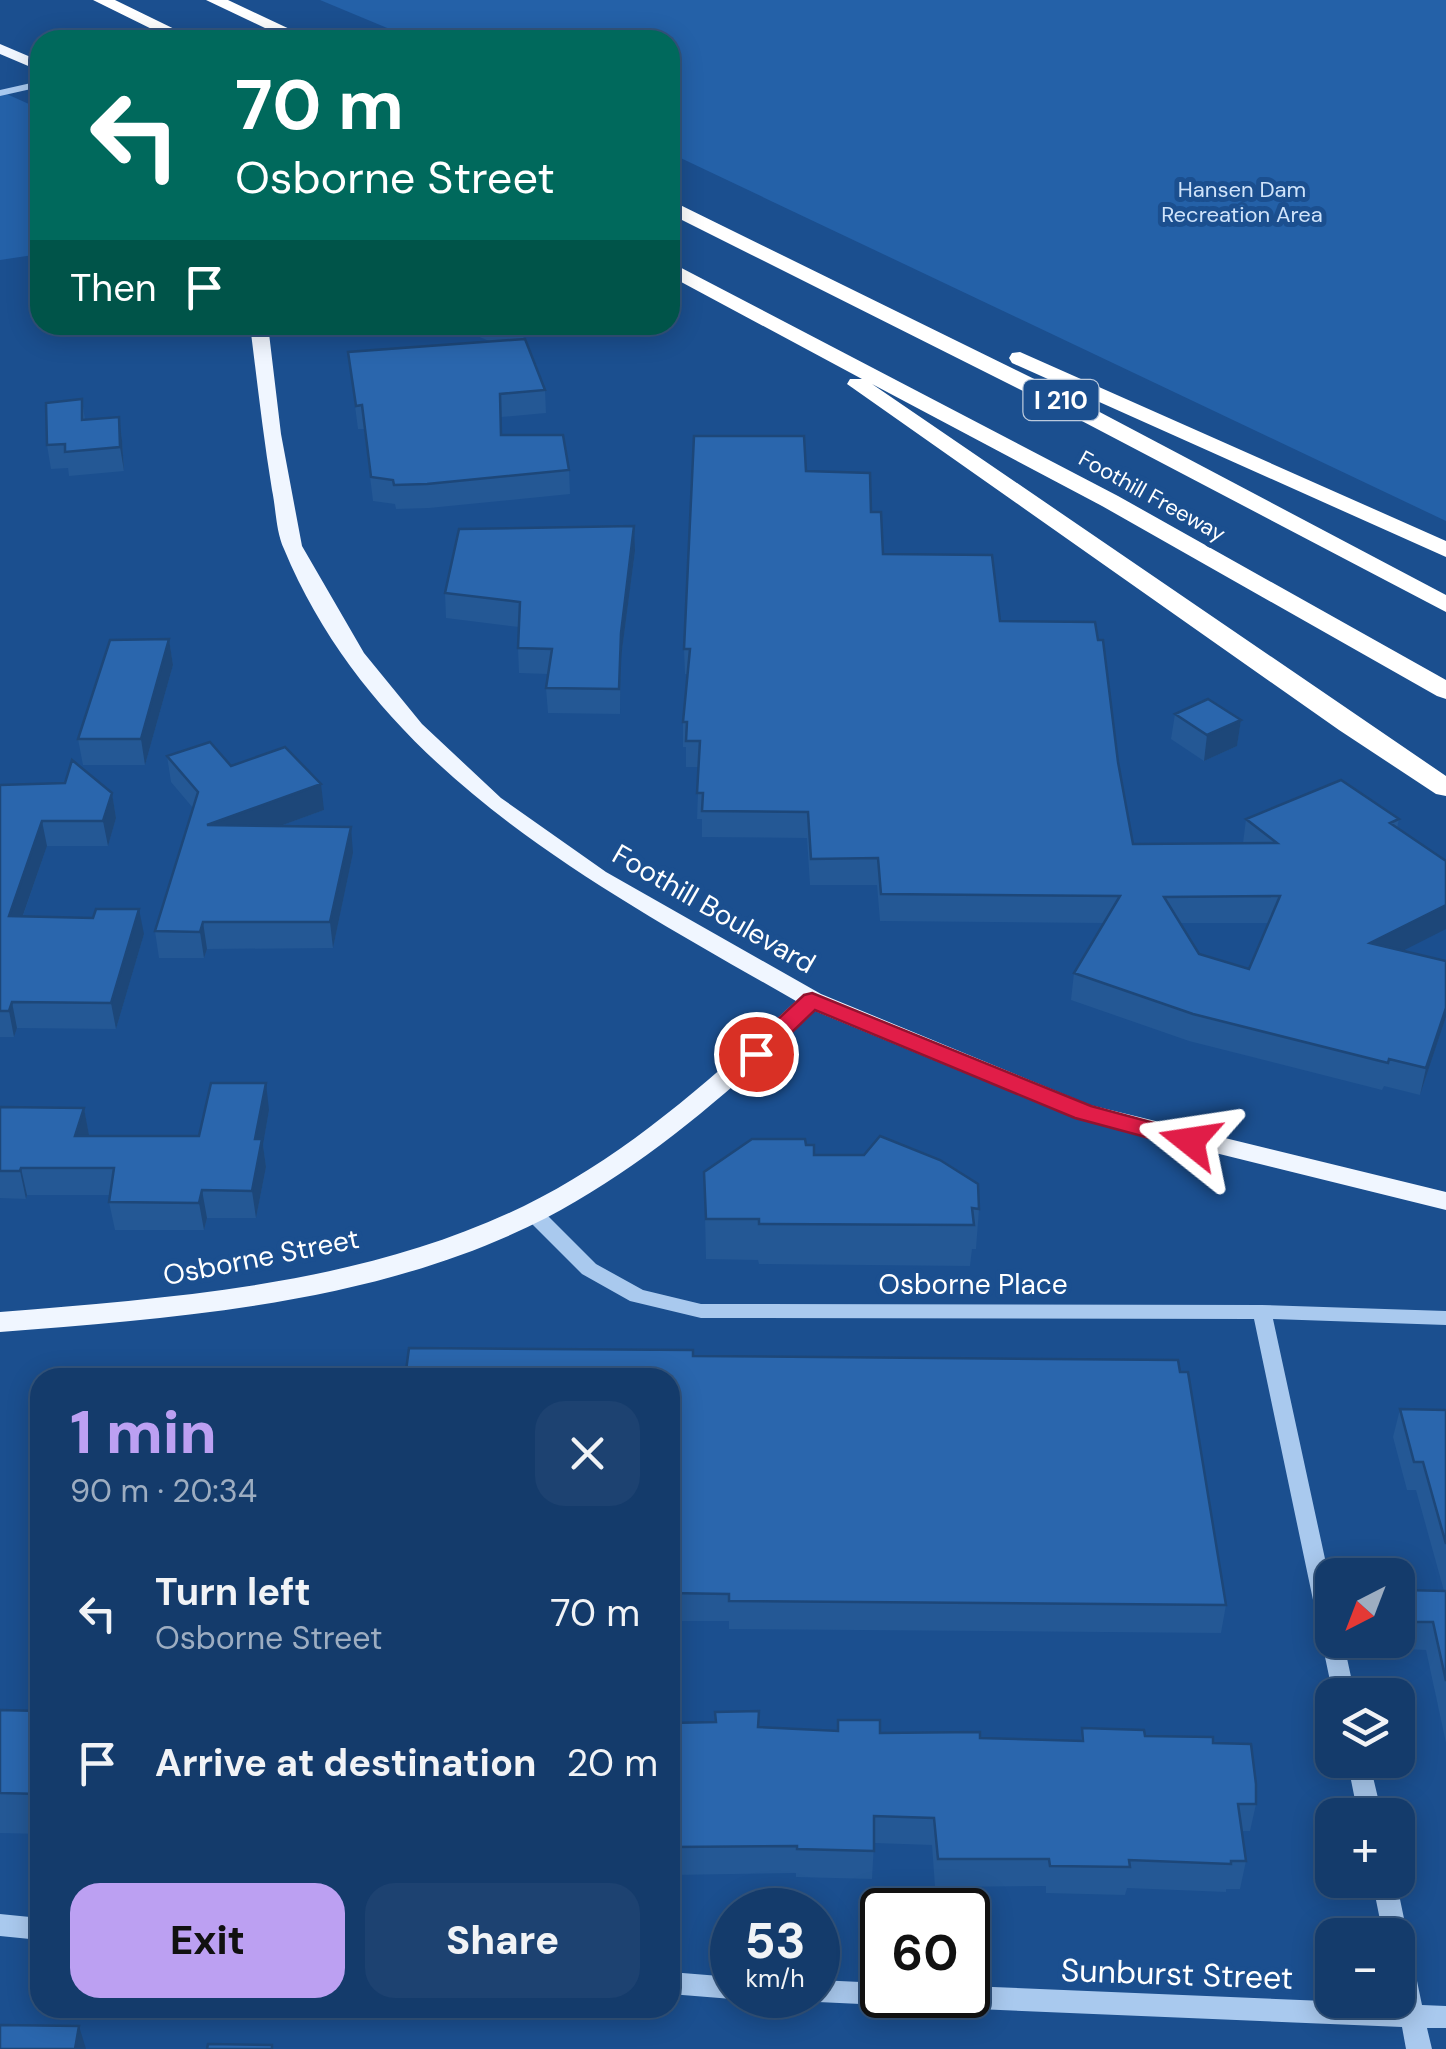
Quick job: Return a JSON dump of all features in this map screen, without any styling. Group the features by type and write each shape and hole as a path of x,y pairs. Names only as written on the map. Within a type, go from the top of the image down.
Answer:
{"highway":[{"path":"101,0 166,30"},
{"path":"214,0 282,30"},
{"path":"680,208 1446,550"},
{"name":"Foothill Freeway","path":"680,209 1068,404 1446,606"},
{"name":"Foothill Freeway","path":"680,273 1110,501 1446,691"},
{"path":"775,322 877,398 1446,788"}],"main road":[{"path":"0,48 30,62"},
{"name":"Foothill Boulevard","path":"261,335 272,434 292,546 355,656 414,729 494,803 598,877 812,1000 1084,1112 1446,1201"},
{"name":"Osborne Street","path":"0,1322 158,1309 312,1286 432,1253 533,1213 609,1168 728,1080 812,1000"}],"street":[{"path":"0,93 30,86"},
{"name":"Osborne Place","path":"533,1213 589,1269 637,1296 701,1311 1262,1312 1446,1318"},
{"path":"1262,1312 1340,1678"},
{"path":"0,1925 30,1928"},
{"path":"680,1984 710,1986"},
{"name":"Sunburst Street","path":"990,1999 1315,2013"},
{"name":"Sunburst Street","path":"1415,2017 1446,2017"},
{"path":"1413,2018 1419,2049"}],"green space":[{"name":"Hansen Dam Recreation Area","path":"320,0 1446,0 1446,521 680,158 680,30 392,30"},
{"path":"0,91 30,104 30,256 0,260"}],"building":[{"path":"525,339 545,390 500,394 501,435 563,435 569,470 427,484 394,485 393,480 371,477 362,405 356,406 348,352"},
{"path":"82,399 82,420 119,417 120,447 65,452 65,444 47,445 46,403"},
{"path":"694,436 804,436 806,471 870,473 871,512 881,512 883,554 992,555 1000,621 1095,622 1098,640 1103,640 1133,844 1277,843 1246,819 1341,780 1399,819 1390,823 1446,861 1446,905 1370,943 1446,961 1446,1008 1426,1068 1389,1059 1388,1063 1193,1014 1074,973 1120,896 881,894 878,858 811,859 808,812 702,811 703,793 697,793 700,741 686,741 687,722 683,722 690,649 684,649","holes":["1280,896 1249,969 1199,954 1164,897"]},
{"path":"634,526 621,633 619,689 546,688 552,649 518,648 520,602 445,593 459,529"},
{"path":"169,639 141,739 78,739 110,640"},
{"path":"1208,699 1241,720 1207,735 1175,714"},
{"path":"210,742 231,766 285,747 321,784 207,825 351,827 330,922 203,922 200,932 155,931 198,792 167,756"},
{"path":"72,760 112,793 103,821 42,821 9,916 93,918 96,909 139,909 111,1003 12,1002 9,1011 0,1011 0,785 65,783"},
{"path":"211,1083 266,1083 255,1139 262,1139 252,1191 202,1190 199,1203 109,1202 114,1168 0,1171 0,1107 84,1108 75,1136 199,1136"},
{"path":"880,1136 940,1160 978,1184 979,1209 972,1208 974,1225 759,1224 759,1219 706,1219 704,1172 752,1139 805,1139 806,1145 814,1145 814,1155 864,1155"},
{"path":"409,1348 693,1350 693,1356 1178,1360 1180,1372 1188,1372 1226,1605 729,1601 729,1594 680,1593 680,1368 406,1368"},
{"path":"1400,1409 1446,1410 1446,1544 1423,1462 1414,1462"},
{"path":"1415,1590 1446,1591 1446,1681 1433,1622 1415,1622"},
{"path":"0,1710 30,1711 30,1794 0,1793"},
{"path":"759,1711 758,1727 838,1731 838,1720 880,1720 880,1733 980,1732 980,1738 1083,1741 1082,1728 1144,1730 1145,1736 1213,1737 1213,1743 1251,1744 1256,1804 1238,1804 1246,1861 1231,1864 1129,1860 1130,1867 1050,1866 1049,1859 938,1859 934,1818 874,1816 874,1851 797,1846 680,1847 680,1723 716,1722 715,1712"},
{"path":"0,2025 79,2026 75,2049 0,2049"},
{"path":"208,2044 272,2045 272,2049 207,2049"}],"route":[{"path":"756,1054 812,1000 1084,1112 1190,1141"}]}
